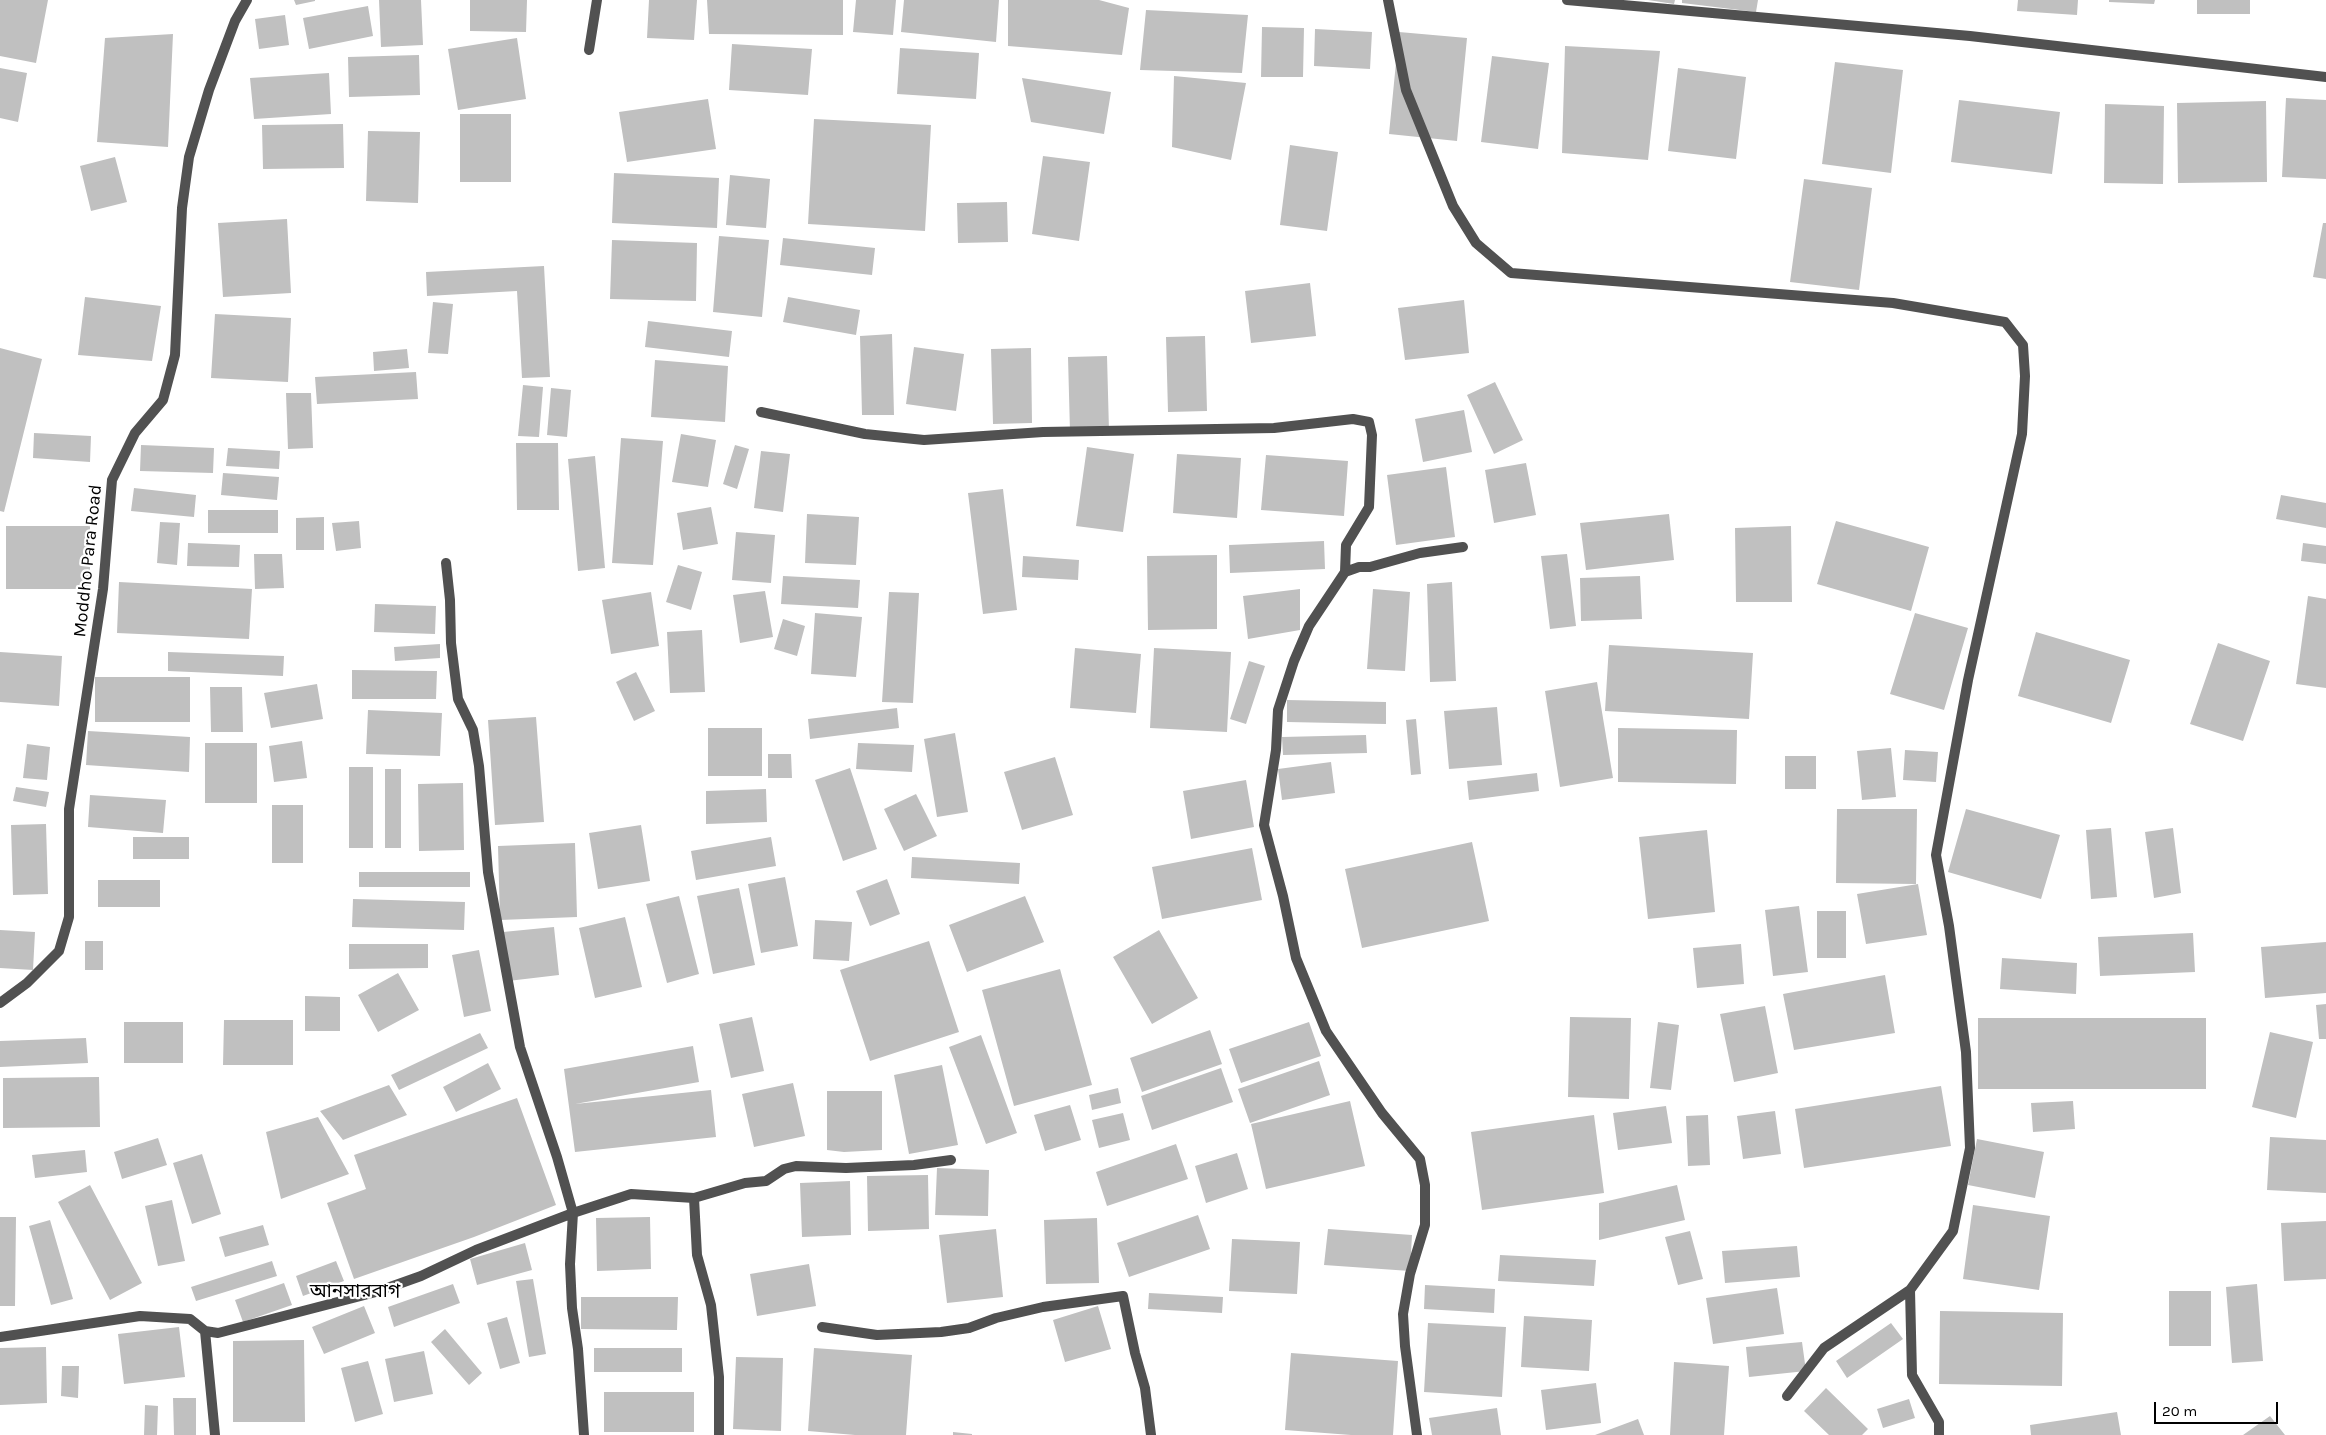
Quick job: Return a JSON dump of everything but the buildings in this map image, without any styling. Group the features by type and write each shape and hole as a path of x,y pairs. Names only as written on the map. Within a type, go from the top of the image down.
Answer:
{"street":[{"name":"Moddho Para Road","path":"0,1003 27,983 59,951 69,918 69,808 104,589 112,480 135,433 163,400 175,355 182,208 189,157 209,90 235,21 247,0"},
{"path":"589,50 597,0"},
{"path":"1388,0 1406,90 1453,206 1476,243 1511,273 1893,303 2005,322 2023,345 2025,376 2022,434 1968,680 1936,855 1949,926 1966,1052 1970,1148 1953,1231 1910,1290 1824,1348 1787,1396"},
{"path":"1567,0 1970,36 2326,77"},
{"path":"761,412 865,434 924,440 1043,432 1274,428 1353,419 1369,422 1372,435 1369,507 1346,545 1345,572 1309,626 1278,710 1276,750 1264,825 1296,958 1326,1030 1382,1113 1420,1159 1425,1185 1425,1225 1410,1274 1403,1314 1404,1346 1418,1435"},
{"path":"1345,572 1420,553 1462,547"},
{"path":"446,563 450,600 451,643 458,699 473,730 479,766 488,872 520,1047 557,1157 573,1214 570,1264 572,1308 578,1349 584,1435"},
{"path":"0,1337 140,1316 190,1319 205,1331 218,1333 376,1292 421,1276 476,1250 631,1194 694,1198 745,1183 766,1181 784,1169 796,1166 846,1168 914,1165 951,1160"},
{"path":"694,1198 697,1255 711,1305 719,1376 719,1435"},
{"path":"1910,1290 1912,1375 1939,1422 1939,1435"},
{"path":"822,1327 877,1335 941,1332 969,1328 996,1318 1042,1307 1123,1296 1135,1353 1145,1388 1151,1435"},
{"path":"205,1331 215,1435"}],"district":[{"name":"আনসারবাগ","path":"355,1292"}]}
